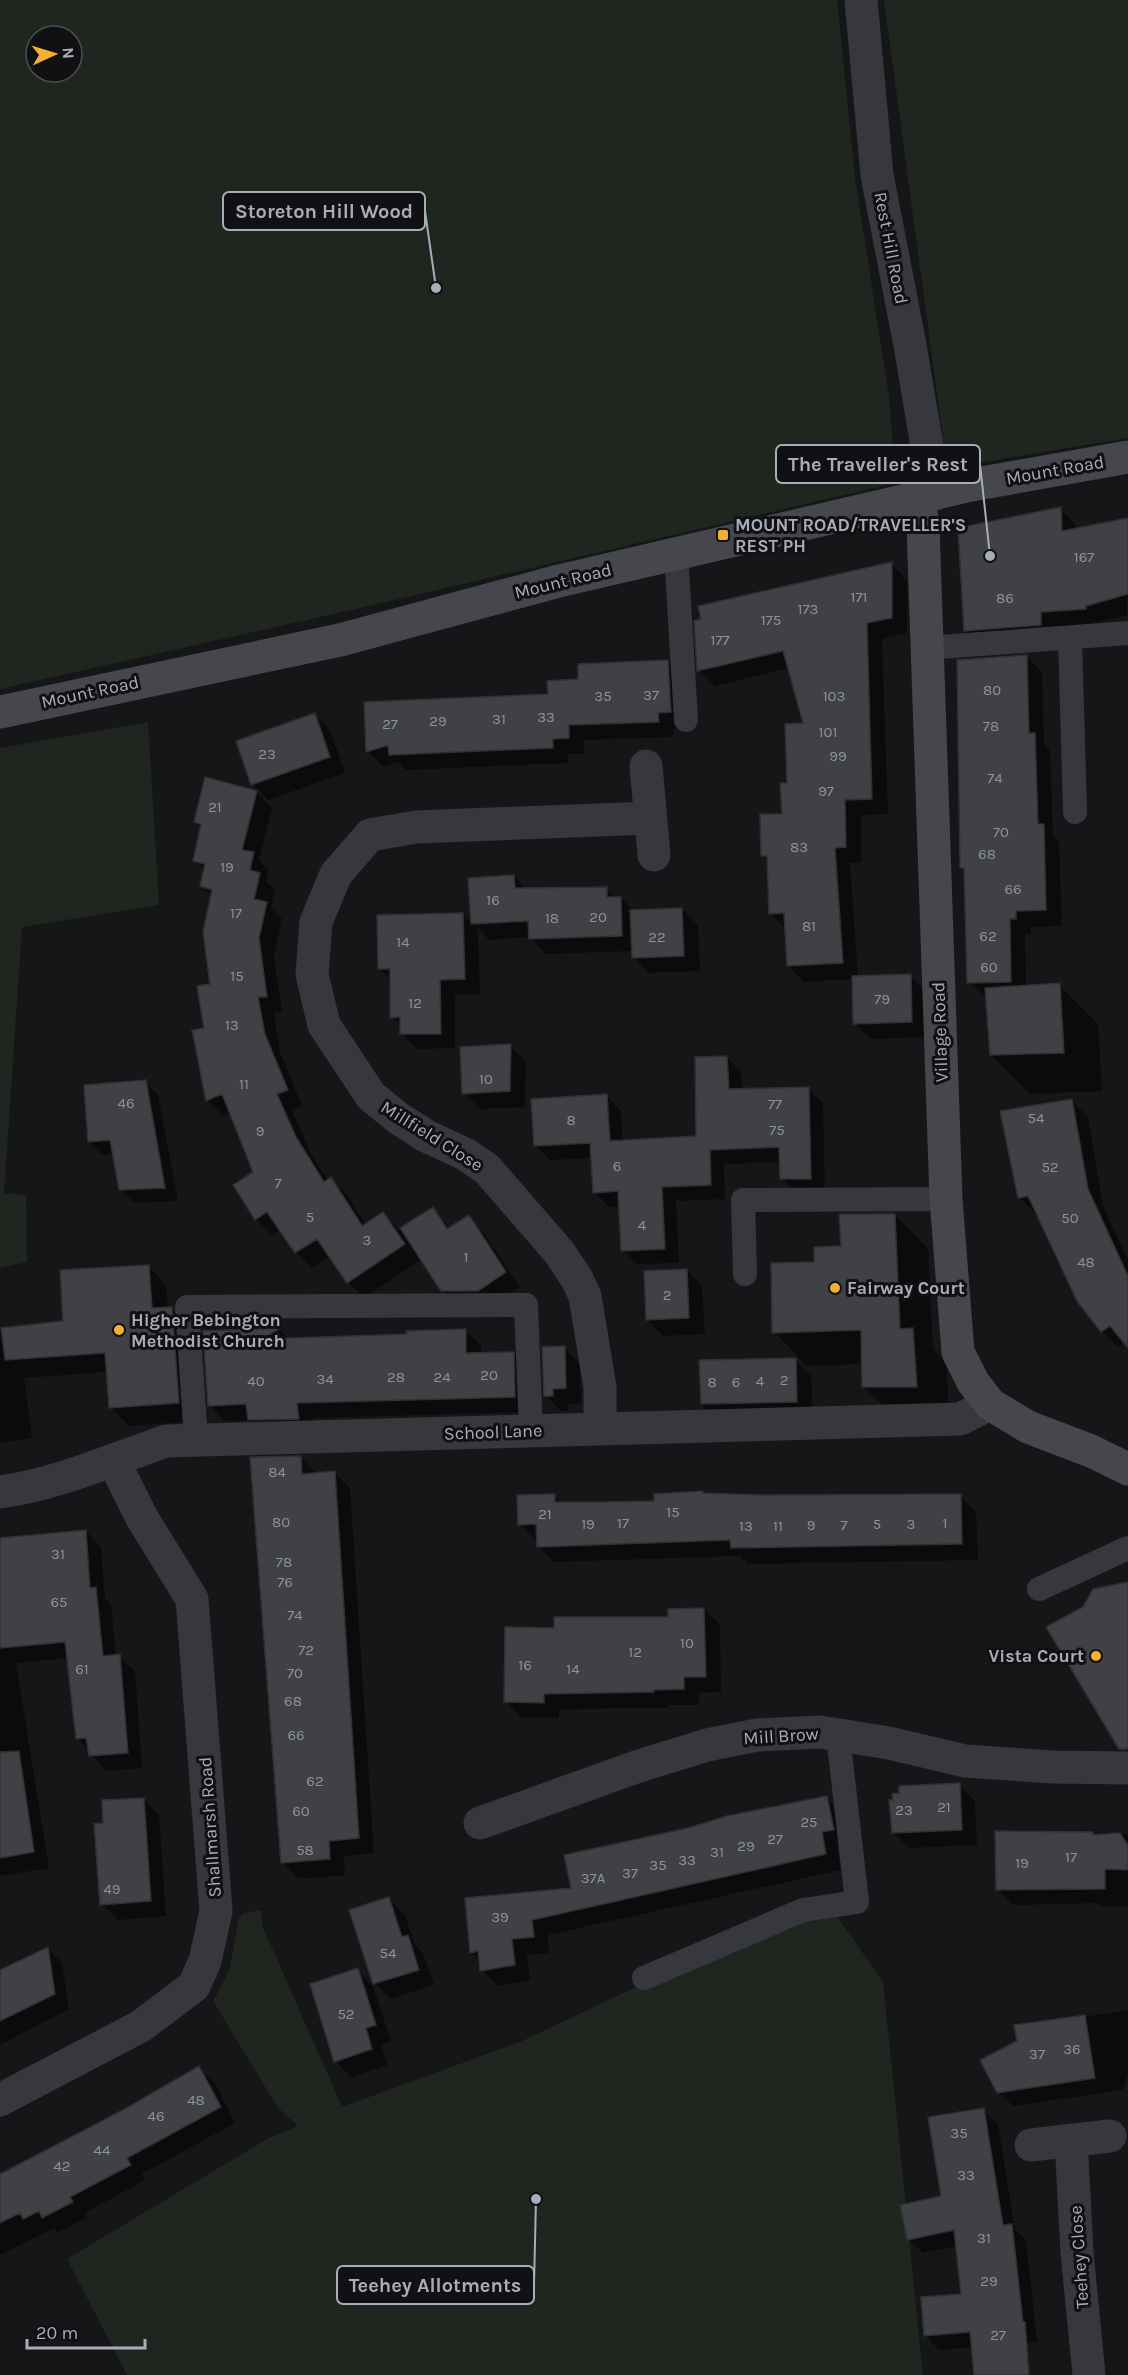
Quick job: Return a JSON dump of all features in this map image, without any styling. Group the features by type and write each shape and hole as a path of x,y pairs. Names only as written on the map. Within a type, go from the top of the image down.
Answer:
{"main road":[{"name":"Mount Road","path":"0,712 340,640 559,581 927,495 1128,457"},
{"name":"Village Road","path":"927,495 923,541 946,1199 958,1352 973,1382 990,1404 1028,1427 1091,1451 1128,1469"}],"street":[{"name":"Rest Hill Road","path":"861,0 877,175 910,345 927,495"},
{"path":"646,766 654,855"},
{"name":"Millfield Close","path":"600,1429 600,1387 585,1296 577,1279 559,1252 487,1169 465,1154 426,1136 398,1118 371,1096 324,1025 312,974 314,943 316,922 336,874 370,835 416,827 650,818"},
{"name":"School Lane","path":"0,1492 20,1489 81,1472 166,1441 960,1419 990,1404"},
{"name":"Shallmarsh Road","path":"0,2100 141,2026 194,1986 204,1961 216,1911 192,1599 142,1518 112,1460"},
{"name":"Mill Brow","path":"480,1823 639,1766 707,1745 757,1735 820,1732 889,1743 965,1761 1054,1767 1128,1768"},
{"path":"1031,2145 1110,2136"},
{"name":"Teehey Close","path":"1071,2140 1077,2252 1089,2375"}],"lane":[{"path":"676,553 686,720"},
{"path":"927,648 1128,633"},
{"path":"1070,638 1075,812"},
{"path":"744,1274 743,1200 946,1199"},
{"path":"196,1440 187,1307 526,1305 531,1431"},
{"path":"1039,1589 1128,1548"},
{"path":"644,1978 803,1910 857,1902 838,1735"}],"shaded area":[{"path":"0,0 837,0 855,178 889,397 896,483 0,689"},
{"path":"884,0 1128,0 1128,438 947,468"},
{"path":"148,722 159,905 22,927 4,1193 26,1195 27,1262 0,1268 0,748"},
{"path":"261,1910 262,1925 342,2107 522,2041 778,1920 836,1915 883,1982 923,2375 127,2375 67,2259 269,2138 298,2126 278,2108 213,2001 229,1971 239,1918 244,1913"}],"building":[{"path":"1061,507 1062,531 1128,518 1128,594 1086,606 1086,609 1041,612 1041,625 964,631 958,528"},
{"path":"892,562 892,618 867,623 872,799 845,800 846,847 835,848 843,963 787,966 784,913 769,914 767,856 761,856 760,814 782,814 780,783 787,783 785,724 803,723 783,651 697,671 694,621 701,619 698,606"},
{"path":"1027,655 1029,733 1035,733 1038,824 1044,824 1046,910 1016,911 1016,919 1010,919 1011,982 967,983 964,868 960,868 957,660"},
{"path":"668,660 671,712 658,713 659,722 569,725 569,738 553,739 553,748 389,755 388,745 366,752 364,702 548,694 547,681 578,679 578,664"},
{"path":"315,713 330,757 251,785 236,741"},
{"path":"205,777 257,791 242,850 254,852 250,870 260,873 254,899 267,902 259,938 267,997 258,997 265,1034 288,1090 277,1094 296,1137 324,1182 331,1177 362,1226 383,1212 405,1244 347,1283 317,1239 295,1253 267,1212 255,1220 233,1185 253,1172 222,1094 206,1101 192,1030 204,1028 197,986 210,984 203,932 212,890 200,886 205,864 193,861 201,824 194,822"},
{"path":"514,875 515,888 607,887 607,897 621,897 622,936 529,939 528,921 471,924 468,878"},
{"path":"682,908 684,956 632,958 630,910"},
{"path":"463,913 465,979 440,980 441,1034 400,1034 400,1017 390,1018 390,969 378,969 377,915"},
{"path":"911,974 912,1022 853,1024 852,976"},
{"path":"1060,983 1064,1053 990,1055 985,988"},
{"path":"511,1044 510,1091 462,1094 460,1047"},
{"path":"727,1056 729,1089 809,1087 811,1179 780,1179 779,1147 710,1150 711,1185 662,1187 665,1249 621,1251 618,1191 593,1193 590,1143 534,1146 531,1099 607,1094 610,1141 696,1136 695,1057"},
{"path":"146,1080 165,1188 119,1190 110,1140 88,1142 84,1085"},
{"path":"1072,1099 1088,1189 1128,1276 1128,1348 1110,1326 1101,1332 1077,1301 1028,1196 1018,1198 1000,1111"},
{"path":"433,1207 447,1229 469,1215 506,1272 478,1291 441,1291 400,1228"},
{"name":"Fairway Court","path":"839,1214 895,1214 900,1329 913,1328 917,1387 862,1387 861,1330 772,1333 771,1263 814,1262 814,1247 841,1246"},
{"name":"Higher Bebington Methodist Church","path":"149,1265 152,1308 172,1307 179,1403 109,1408 105,1353 5,1360 1,1328 63,1321 60,1270"},
{"path":"687,1269 689,1318 646,1320 644,1271"},
{"path":"280,1328 263,1339 407,1334 406,1331 466,1329 466,1353 514,1352 515,1397 297,1403 299,1419 248,1420 246,1404 208,1406 203,1331"},
{"path":"565,1346 566,1388 553,1389 553,1396 544,1396 542,1347"},
{"path":"796,1358 797,1402 701,1404 699,1360"},
{"path":"301,1456 302,1474 335,1471 359,1838 329,1841 330,1859 281,1863 250,1457"},
{"path":"703,1491 703,1493 761,1495 961,1494 962,1544 731,1548 730,1540 537,1547 536,1524 518,1525 517,1495 555,1494 555,1502 654,1501 654,1494"},
{"path":"86,1530 90,1588 96,1587 103,1656 120,1654 128,1753 89,1756 86,1738 76,1739 65,1642 0,1648 0,1538"},
{"name":"Vista Court","path":"1128,1582 1128,1749 1119,1749 1046,1627 1083,1607 1093,1589"},
{"path":"704,1608 706,1677 684,1677 684,1689 654,1690 654,1692 544,1694 544,1703 504,1702 505,1627 554,1628 554,1617 668,1617 668,1609"},
{"path":"19,1751 34,1852 0,1858 0,1752"},
{"path":"960,1783 962,1830 892,1833 889,1800 893,1800 892,1794 899,1793 899,1786"},
{"path":"827,1796 834,1830 822,1832 826,1854 532,1920 534,1937 512,1939 515,1965 480,1971 478,1951 470,1953 465,1898 571,1888 564,1855 688,1828 727,1816"},
{"path":"144,1798 151,1901 100,1905 94,1824 103,1823 102,1800"},
{"path":"995,1831 1093,1832 1093,1835 1120,1833 1128,1845 1128,1870 1105,1869 1105,1889 996,1890"},
{"path":"389,1897 402,1937 408,1935 419,1970 373,1984 349,1910"},
{"path":"48,1947 55,1994 0,2021 0,1970"},
{"path":"358,1968 376,2025 366,2028 372,2049 334,2062 310,1984"},
{"path":"1085,2015 1095,2078 997,2093 980,2060 1017,2041 1014,2025"},
{"path":"199,2066 221,2107 127,2158 131,2165 70,2197 73,2202 42,2218 39,2211 23,2219 20,2213 0,2223 0,2174 123,2110"},
{"path":"984,2108 1003,2225 1012,2224 1023,2322 1025,2322 1029,2375 974,2375 970,2332 924,2336 921,2297 961,2294 954,2230 907,2240 900,2205 941,2196 928,2117"}],"place":[{"name":"Storeton Hill Wood","path":"436,288"},
{"name":"MOUNT ROAD/TRAVELLER'S REST PH","path":"723,535"},
{"name":"The Traveller's Rest","path":"990,556"},
{"name":"Fairway Court","path":"835,1288"},
{"name":"Higher Bebington Methodist Church","path":"119,1330"},
{"name":"Vista Court","path":"1096,1656"},
{"name":"Teehey Allotments","path":"536,2199"}]}
